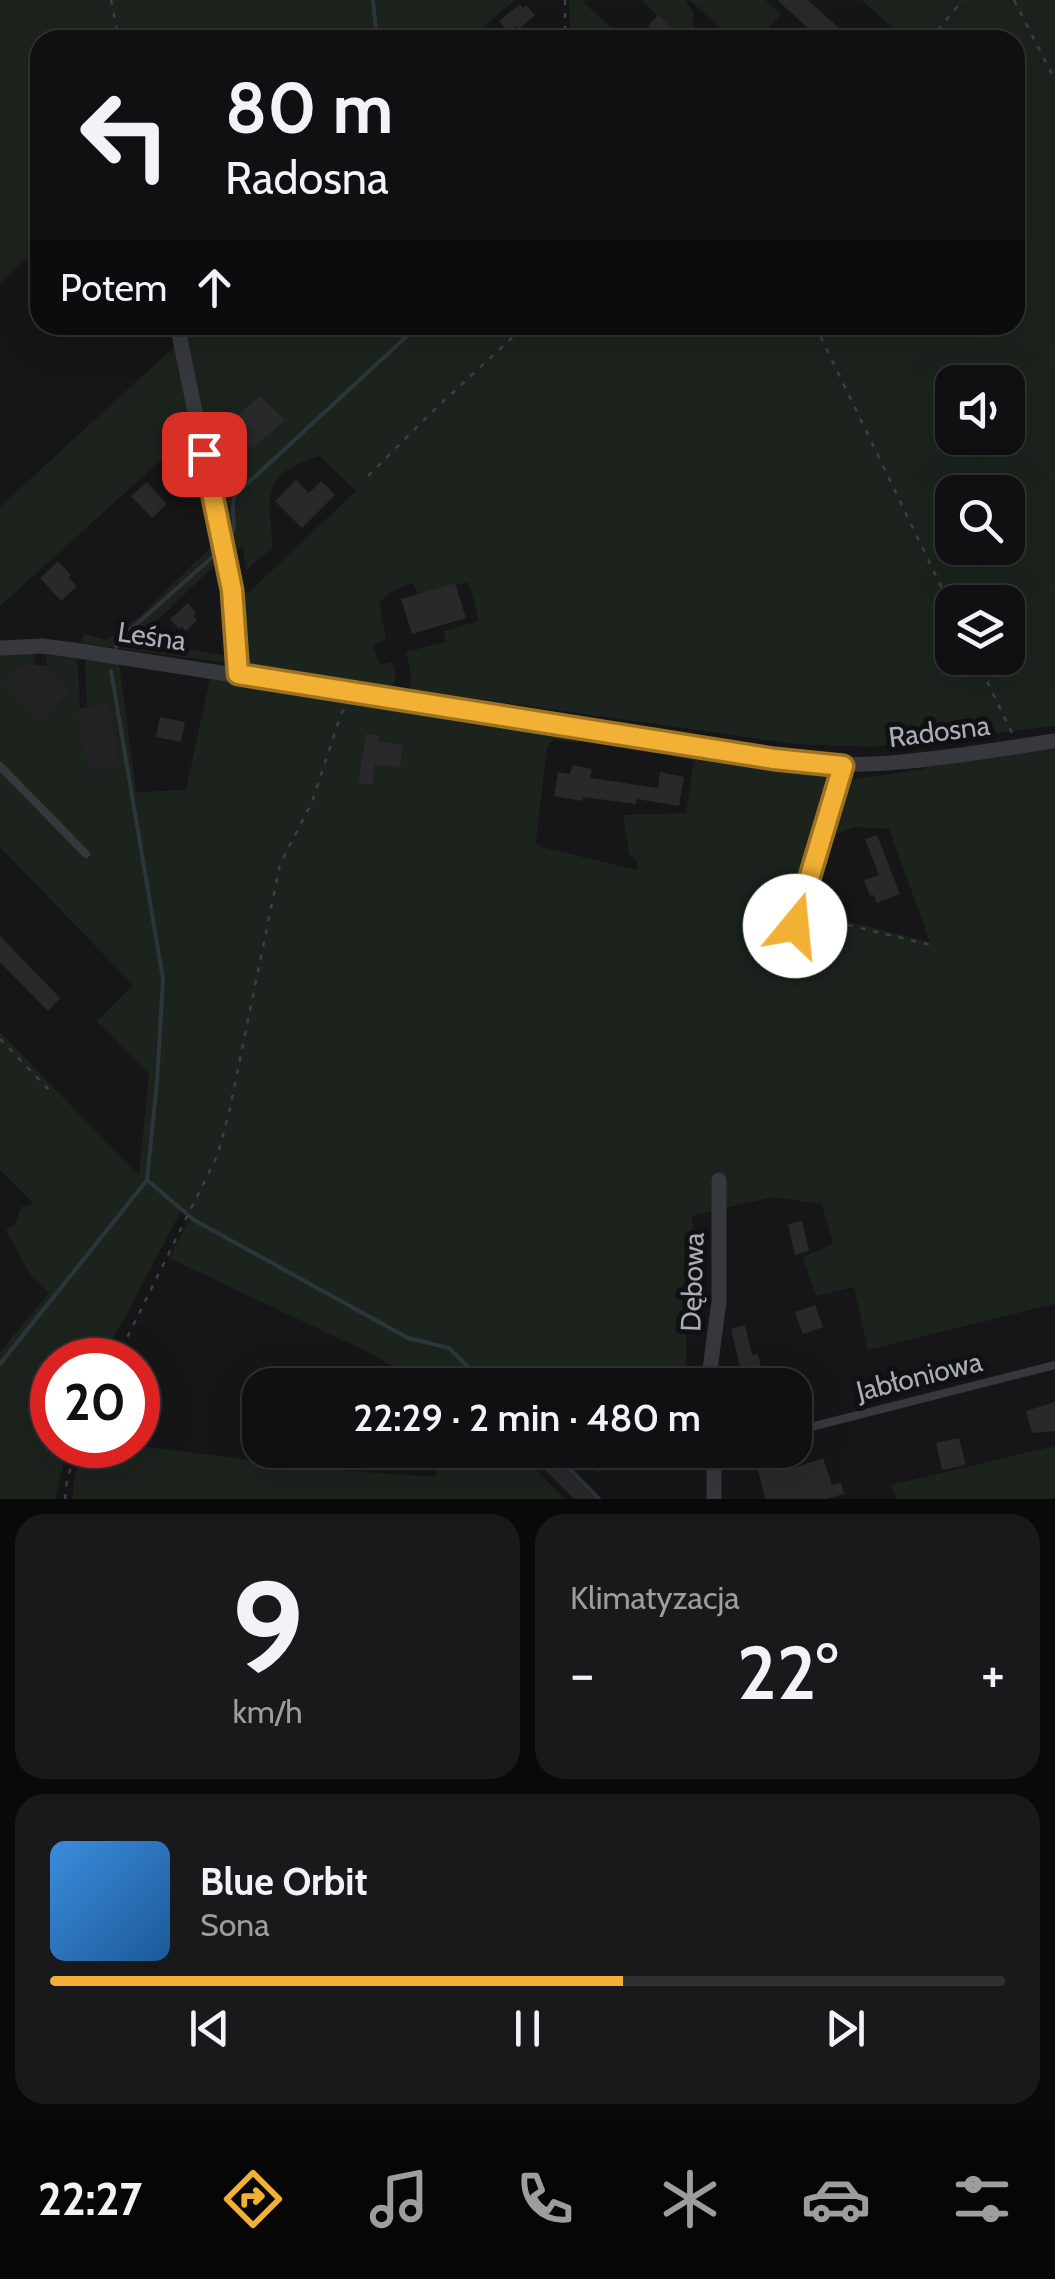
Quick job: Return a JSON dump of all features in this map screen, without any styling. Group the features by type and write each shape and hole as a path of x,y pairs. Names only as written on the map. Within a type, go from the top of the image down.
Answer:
{"street":[{"path":"179,335 232,590 238,674"},
{"name":"Leśna","path":"0,648 42,646 533,720"},
{"name":"Radosna","path":"533,720 768,758 843,766 888,764 1055,742"},
{"name":"Dębowa","path":"710,1368 719,1301 718,1180"},
{"path":"714,1499 716,1468"}],"lane":[{"path":"0,766 86,854"},
{"path":"795,926 843,766"},
{"name":"Jabłoniowa","path":"812,1427 1055,1364"}],"path":[{"path":"111,0 117,30"},
{"path":"565,0 565,30"},
{"path":"938,30 964,0"},
{"path":"1014,0 1055,80"},
{"path":"368,476 515,335"},
{"path":"820,335 940,585"},
{"path":"984,675 1018,747"},
{"path":"127,1338 218,1154 280,864 312,802 341,714 354,693"},
{"path":"799,913 935,946"},
{"path":"0,1039 50,1092"},
{"path":"65,1499 71,1468"}],"shaded area":[{"path":"0,0 515,0 480,30 30,30 30,255 0,283"},
{"path":"569,0 585,0 614,30 570,30"},
{"path":"685,0 694,13 693,25 698,30 674,30 643,2"},
{"path":"689,0 765,0 781,14 767,30 723,30"},
{"path":"862,0 1055,0 1055,726 874,747 795,744 411,689 406,652 446,642 444,631 479,621 469,582 418,594 413,583 394,590 379,602 386,640 373,645 379,665 392,662 396,678 391,688 250,666 246,664 237,614 240,595 248,593 356,491 320,456 278,478 270,499 273,547 246,570 243,546 235,552 242,576 235,578 222,558 136,641 223,655 232,649 231,661 80,643 84,634 106,640 139,617 211,547 200,489 205,480 192,432 0,606 0,507 175,346 173,335 1025,335 1025,30 895,30"},
{"path":"0,653 33,653 36,666 18,666 1,681 41,722 73,692 47,665 46,655 75,657 80,709 76,710 86,763 92,771 120,764 109,704 87,707 85,665 87,659 119,664 136,792 186,790 210,678 580,734 578,743 554,739 547,747 536,842 541,847 637,870 637,861 629,854 623,815 686,813 694,761 673,757 674,751 838,770 793,905 930,942 889,829 853,827 834,835 849,780 925,769 929,764 1055,749 1055,1304 868,1350 854,1287 816,1296 803,1257 833,1244 822,1204 772,1197 692,1216 700,1301 686,1334 686,1368 396,1368 169,1258 192,1215 182,1209 114,1338 30,1338 30,1468 62,1468 55,1499 0,1499 0,1352 49,1293 30,1274 6,1230 15,1224 21,1207 34,1204 0,1170 0,1032 139,1176 149,1074 97,1021 133,985 0,847"},
{"path":"47,665 73,691 41,722 1,681 18,666"},
{"path":"109,703 120,765 92,771 86,763 75,709"},
{"path":"1055,1446 1055,1499 896,1499 891,1485"},
{"path":"160,1449 242,1459 242,1468 316,1468 436,1477 437,1468 534,1468 565,1499 72,1499 78,1468 160,1468"}],"building":[{"path":"777,0 808,0 840,29 810,30"},
{"path":"520,4 535,15 519,29 516,26 506,30 499,21"},
{"path":"658,15 674,30 652,30 648,26"},
{"path":"260,396 285,420 251,450 241,438 250,430 237,416"},
{"path":"296,480 309,493 321,481 335,495 302,528 275,501"},
{"path":"147,482 167,504 152,518 131,496"},
{"path":"58,561 77,586 61,601 40,578"},
{"path":"455,583 466,618 412,634 401,599"},
{"path":"188,603 197,620 186,631 170,619"},
{"path":"160,717 185,722 181,742 156,737"},
{"path":"366,734 379,736 379,742 403,745 400,768 375,764 372,785 358,783"},
{"path":"572,765 592,769 590,778 658,788 660,772 684,777 679,806 637,799 636,804 554,796 558,772 570,774"},
{"path":"877,835 900,894 877,903 864,880 879,875 865,839"},
{"path":"0,936 60,998 48,1011 0,962"},
{"path":"802,1221 809,1251 795,1255 788,1224"},
{"path":"815,1305 823,1327 803,1334 795,1312"},
{"path":"745,1325 752,1355 758,1354 761,1367 740,1368 731,1329"},
{"path":"1055,1402 1055,1431 1032,1433 1026,1411"},
{"path":"959,1438 966,1465 942,1470 936,1443"},
{"path":"823,1458 832,1485 841,1483 844,1494 825,1499 765,1499 758,1468 812,1468 812,1462"},
{"path":"543,1468 565,1468 596,1499 574,1499"}],"waterway":[{"path":"373,0 376,30"},
{"path":"229,540 234,528 235,495 408,335"},
{"path":"116,647 217,553"},
{"path":"111,671 163,979 147,1180 194,1220 408,1338 449,1348 469,1368"},
{"path":"0,1364 147,1180"},
{"path":"569,1468 599,1499"}],"route":[{"path":"204,454 232,590 238,674 774,759 843,766 795,926"}]}
